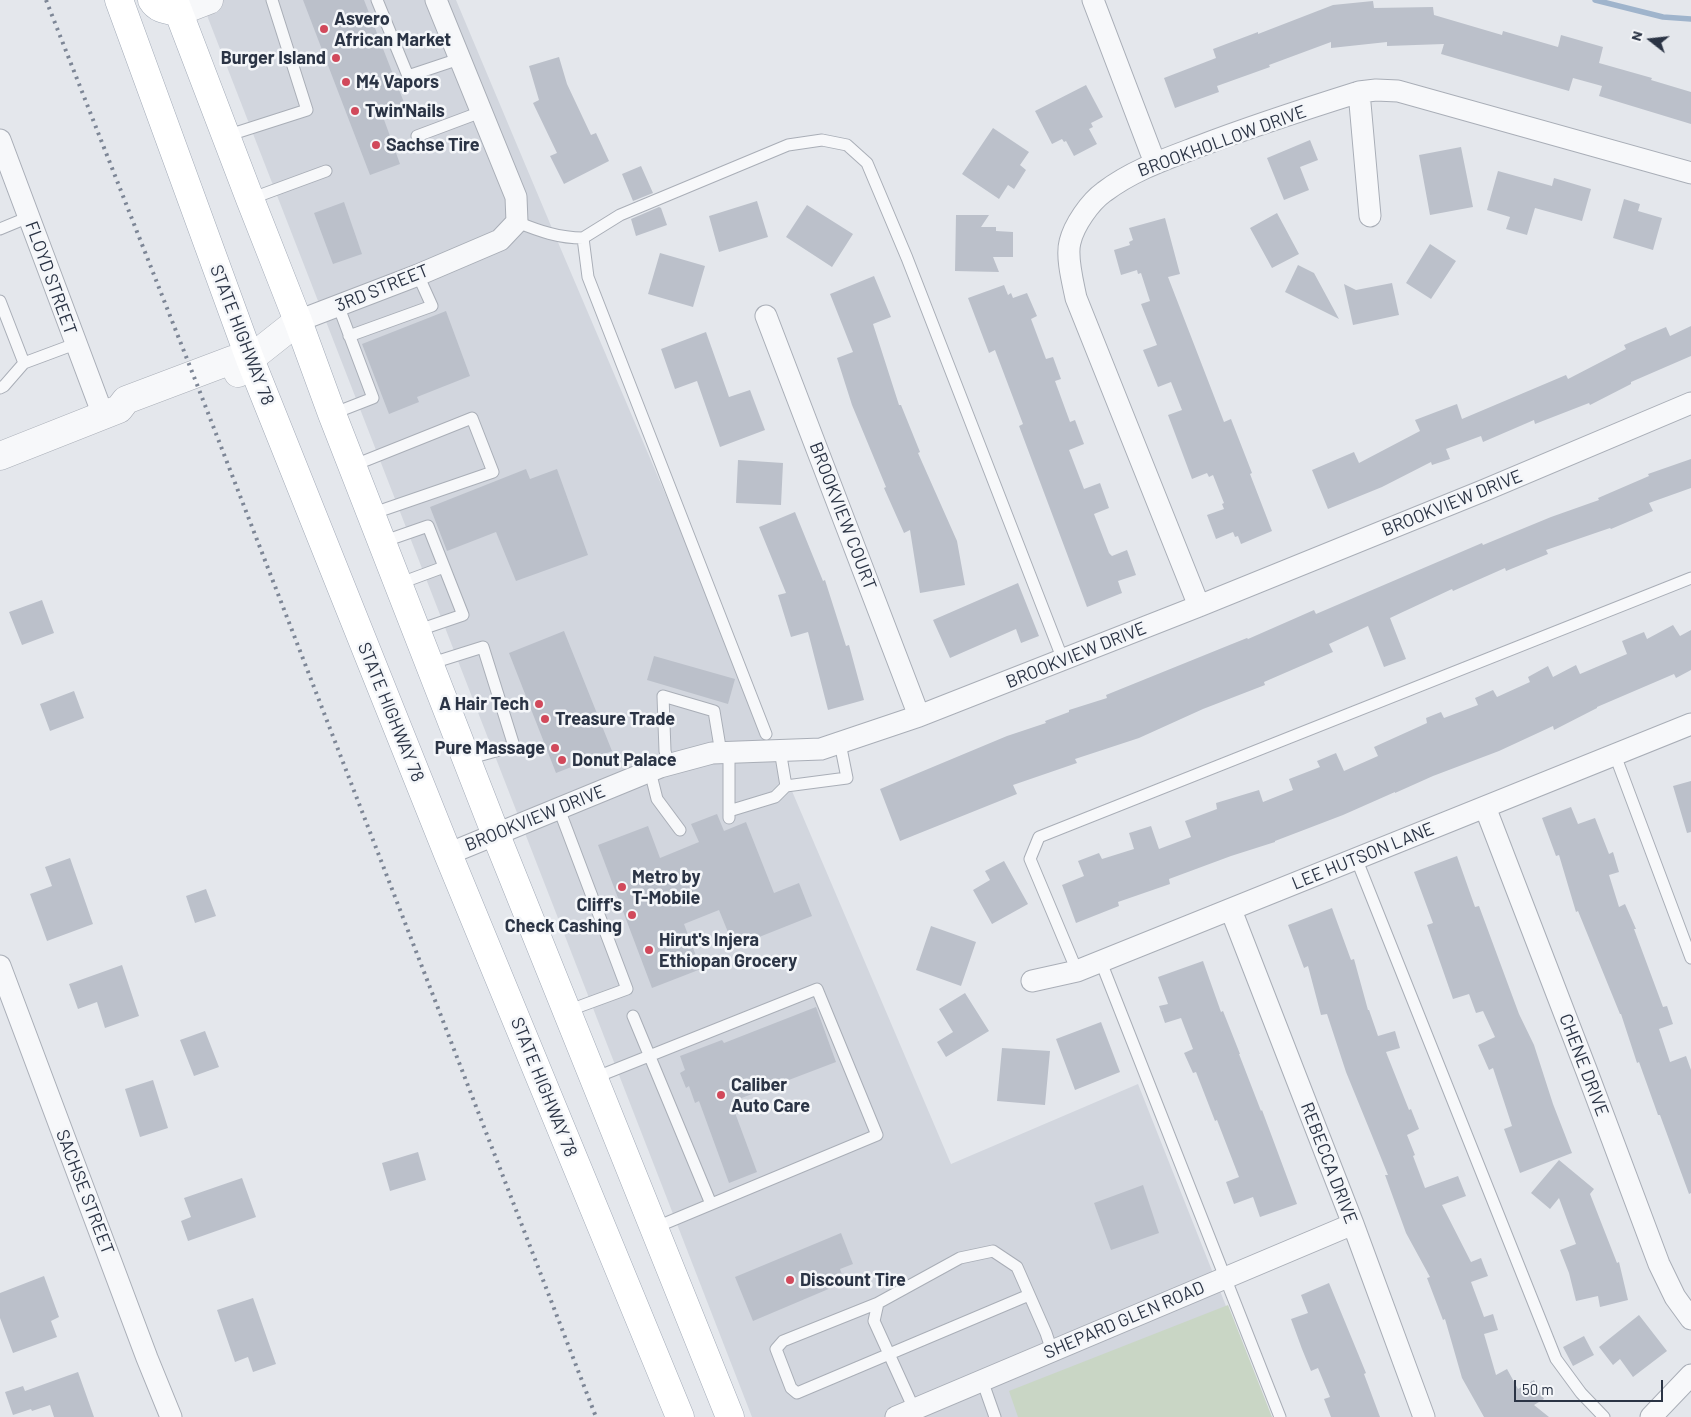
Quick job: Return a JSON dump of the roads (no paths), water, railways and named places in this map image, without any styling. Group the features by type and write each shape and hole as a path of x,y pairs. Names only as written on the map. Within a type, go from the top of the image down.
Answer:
{"main road":[{"name":"STATE HIGHWAY 78","path":"119,0 250,359 448,854 680,1417"},
{"path":"152,0 156,6 176,6 496,835 730,1417"}],"street":[{"path":"176,6 209,0"},
{"path":"436,0 516,197 517,222"},
{"path":"1093,0 1155,163"},
{"name":"BROOKHOLLOW DRIVE","path":"1199,606 1076,298 1070,264 1069,243 1080,219 1102,194 1130,175 1155,163 1256,124 1359,92 1376,90 1398,91 1691,172"},
{"path":"1359,92 1370,216"},
{"name":"FLOYD STREET","path":"0,140 76,344 111,412"},
{"name":"3RD STREET","path":"0,456 111,412 131,412 238,373 250,359 298,321 418,275 500,240 517,222"},
{"name":"BROOKVIEW COURT","path":"766,316 919,716"},
{"name":"BROOKVIEW DRIVE","path":"448,854 660,768 712,753 821,749 919,716 1199,606 1485,490 1691,403"},
{"name":"LEE HUTSON LANE","path":"1032,981 1077,971 1101,962 1691,724"},
{"name":"CHENE DRIVE","path":"1485,807 1659,1264 1675,1297 1691,1319"},
{"name":"REBECCA DRIVE","path":"1231,910 1353,1224 1424,1417"},
{"name":"SACHSE STREET","path":"0,966 147,1358 171,1417"},
{"name":"SHEPARD GLEN ROAD","path":"905,1413 1353,1224"},
{"path":"1651,1417 1691,1375"}],"lane":[{"path":"226,136 307,110 272,0"},
{"path":"377,0 408,76 459,59"},
{"path":"417,136 481,112"},
{"path":"517,222 548,234 569,238 583,238 620,215 788,145 822,140 847,145 867,163 907,258 1063,660"},
{"path":"250,199 326,171"},
{"path":"0,229 28,218"},
{"path":"583,238 588,277 766,734"},
{"path":"350,336 432,306 418,275"},
{"path":"0,301 24,363"},
{"path":"332,414 373,398 338,306"},
{"path":"0,388 4,386 24,363 76,344"},
{"path":"352,466 472,418 493,472 371,514"},
{"path":"382,542 428,526 463,615 416,631"},
{"path":"398,584 444,567"},
{"path":"1077,971 1030,859 1038,837 1691,578"},
{"path":"429,664 484,647 514,746 467,759"},
{"path":"680,830 657,799 660,768 664,751 663,696 714,711 725,752 729,814 775,797 786,786 846,778 840,743"},
{"path":"780,750 786,786"},
{"path":"1615,755 1691,958"},
{"path":"559,809 627,989 567,1011"},
{"path":"1356,858 1556,1360 1581,1393 1604,1417"},
{"path":"1101,962 1280,1417"},
{"path":"594,1078 817,989 877,1135 654,1228"},
{"path":"633,1016 711,1204"},
{"path":"1030,1295 797,1393 791,1388 776,1349 783,1341 878,1303 960,1258 993,1251 1017,1267 1030,1295 1052,1350"},
{"path":"878,1303 874,1321 889,1354 905,1413"},
{"path":"982,1380 995,1417"}],"waterway":[{"path":"1595,0 1663,17 1691,19"}],"railway":[{"path":"46,0 198,387 596,1417"}],"place":[{"name":"Asvero African Market","path":"324,29"},
{"name":"Burger Island","path":"336,58"},
{"name":"M4 Vapors","path":"346,82"},
{"name":"Twin'Nails","path":"355,111"},
{"name":"Sachse Tire","path":"376,145"},
{"name":"A Hair Tech","path":"539,704"},
{"name":"Treasure Trade","path":"545,719"},
{"name":"Pure Massage","path":"555,748"},
{"name":"Donut Palace","path":"562,760"},
{"name":"Metro by T-Mobile","path":"622,887"},
{"name":"Cliff's Check Cashing","path":"632,915"},
{"name":"Hirut's Injera Ethiopan Grocery","path":"649,950"},
{"name":"Caliber Auto Care","path":"721,1095"},
{"name":"Discount Tire","path":"790,1280"}]}
